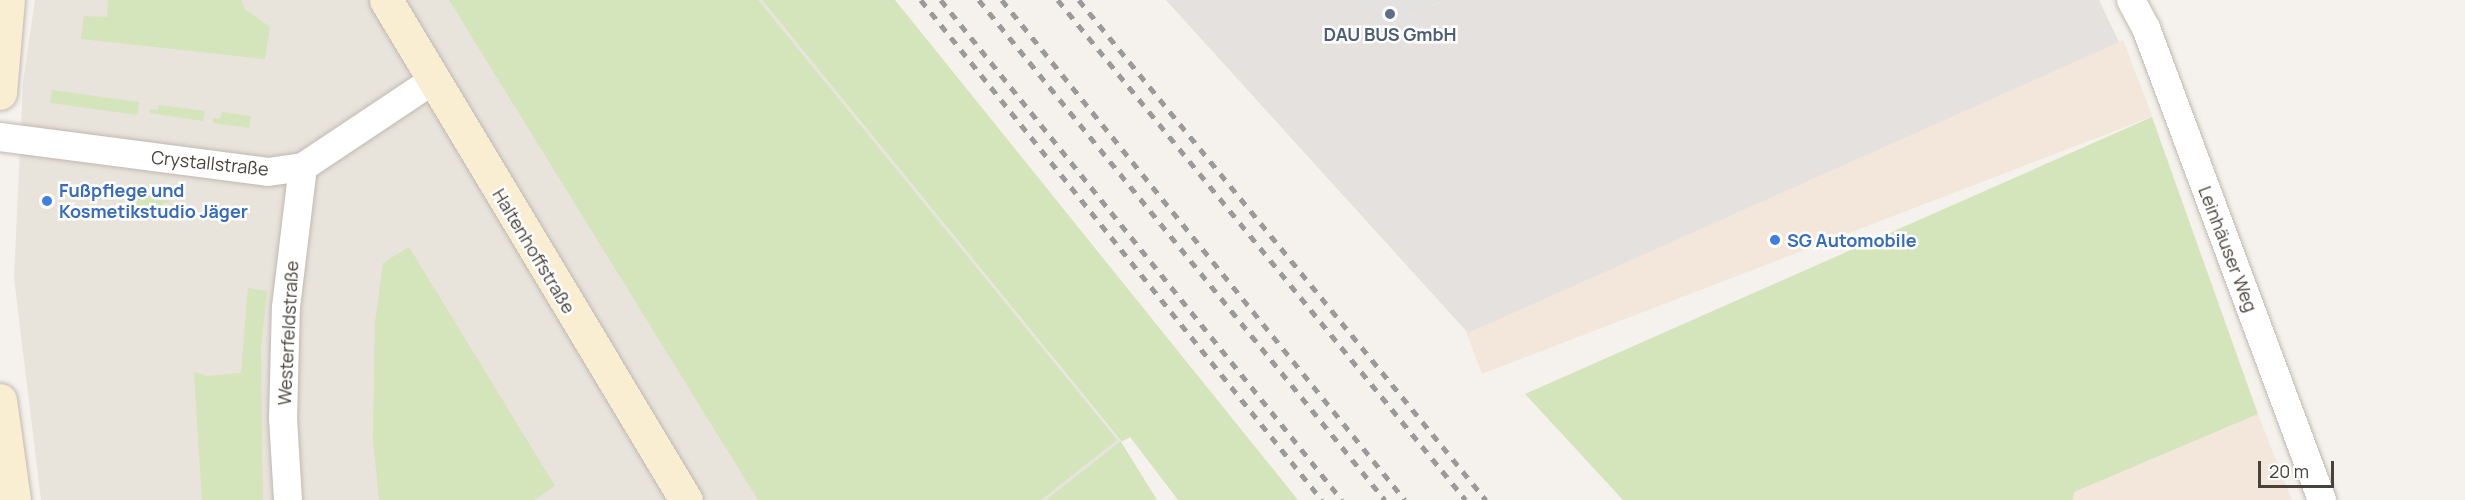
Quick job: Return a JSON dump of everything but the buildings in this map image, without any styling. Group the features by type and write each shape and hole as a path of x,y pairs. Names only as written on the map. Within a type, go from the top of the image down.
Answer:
{"street":[{"path":"0,93 8,0"},
{"name":"Haltenhoffstraße","path":"386,0 432,81 686,500"},
{"name":"Leinhäuser Weg","path":"2132,0 2146,28 2322,500"},
{"name":"Crystallstraße","path":"0,137 268,172 303,167 432,81"},
{"name":"Westerfeldstraße","path":"288,500 283,419 286,308 303,167"},
{"path":"0,400 14,500"}],"shaded area":[{"path":"35,0 762,0 1121,442 1157,500 41,500 14,278 23,83"},
{"path":"1166,0 1354,0 1381,29 1445,0 2099,0 2119,42 1468,333"},
{"name":"DAU BUS GmbH","path":"1354,0 1445,0 1381,29"},
{"name":"SG Automobile","path":"2123,40 2152,117 1482,374 1453,297"},
{"path":"2258,414 2292,500 2073,500 2073,492"}],"green space":[{"path":"108,0 241,0 245,9 270,27 265,59 81,39 84,16 107,17"},
{"path":"449,0 758,0 1117,440 1041,500 758,500"},
{"path":"762,0 895,0 1298,500 1178,500 1130,437 1121,442 1157,500 1046,500 1121,441"},
{"path":"52,90 139,102 137,115 50,103"},
{"path":"159,105 205,111 203,121 150,113 150,109 158,110"},
{"path":"222,112 251,116 249,128 213,123 213,118 220,119"},
{"path":"2152,117 2258,414 2074,492 2073,500 1623,500 1525,394"},
{"path":"79,185 115,190 114,201 77,198"},
{"path":"124,191 170,198 169,203 163,203 162,210 131,206 132,199 123,197"},
{"path":"409,247 555,486 534,500 379,500 373,439 375,323 383,263"},
{"path":"248,288 267,291 261,347 263,500 202,500 194,372 207,376 241,373"}],"railway":[{"path":"921,0 1322,500"},
{"path":"941,0 1342,500"},
{"path":"979,0 1385,500"},
{"path":"1002,0 1405,500"},
{"path":"1058,0 1466,500"},
{"path":"1079,0 1486,500"}],"place":[{"name":"DAU BUS GmbH","path":"1390,14"},
{"name":"Fußpflege und Kosmetikstudio Jäger","path":"47,201"},
{"name":"SG Automobile","path":"1775,240"}]}
